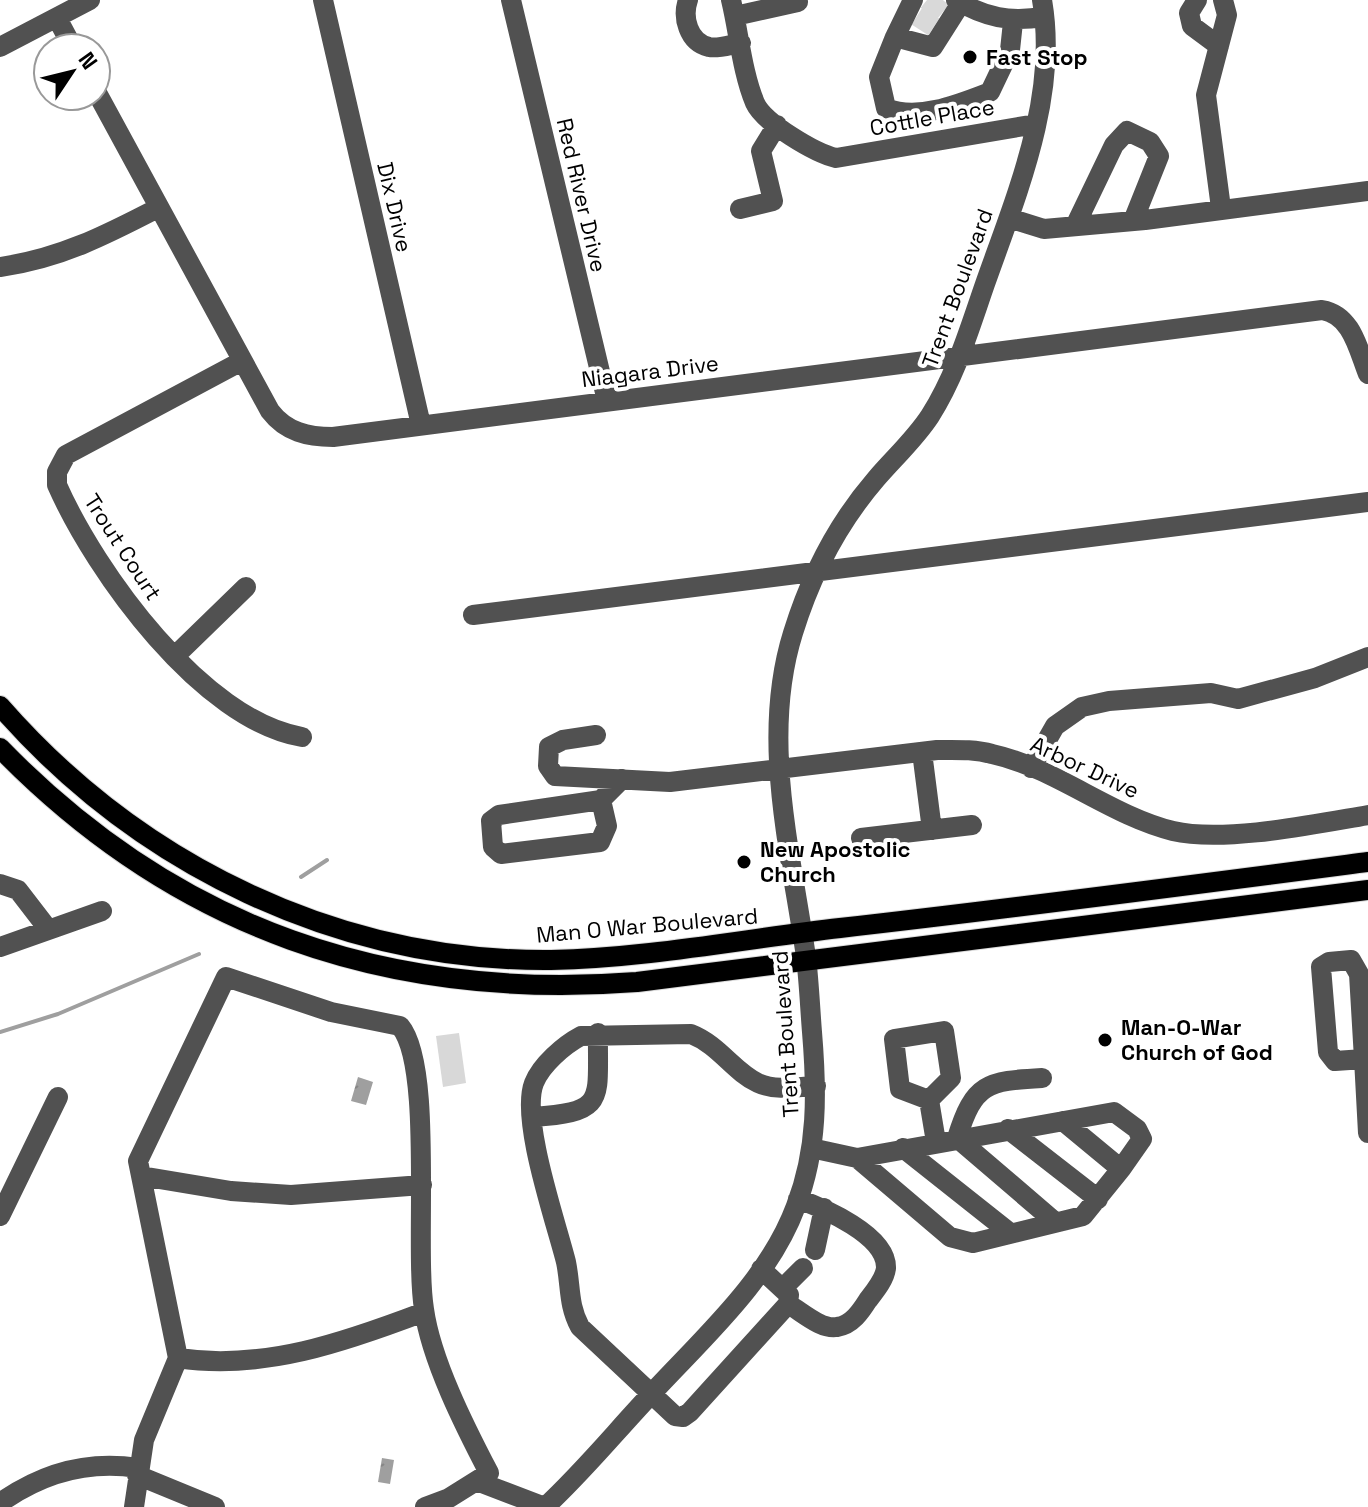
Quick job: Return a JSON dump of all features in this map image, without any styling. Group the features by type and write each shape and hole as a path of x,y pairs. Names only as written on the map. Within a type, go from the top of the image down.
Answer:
{"main road":[{"name":"Man O War Boulevard","path":"0,706 82,789 165,850 254,898 323,924 449,953 550,960 616,956 1368,862"},
{"path":"0,748 58,805 110,847 172,887 268,933 346,960 444,979 529,987 637,982 1368,890"}],"street":[{"path":"0,47 90,0"},
{"name":"Dix Drive","path":"323,0 421,425"},
{"name":"Red River Drive","path":"511,0 607,401"},
{"path":"688,0 686,23 702,44 711,47 741,43"},
{"path":"1197,0 1189,13 1192,26 1219,46"},
{"path":"1221,208 1206,95 1227,15 1223,0"},
{"path":"740,209 773,201 761,151 777,125 755,102 733,8 798,2"},
{"path":"1013,22 1010,50 990,92 957,104 902,115 886,108 879,77 895,37 935,11 1013,22 1043,9"},
{"name":"Trent Boulevard","path":"545,1507 584,1471 709,1333 778,1244 798,1199 811,1148 816,1086 807,961 780,772 778,718 784,675 793,632 834,537 929,418 961,355 1009,218 1036,124 1047,51 1043,9"},
{"path":"895,37 933,47 935,11"},
{"path":"57,18 64,32"},
{"name":"Niagara Drive","path":"107,112 270,411 293,431 333,437 1322,310 1334,312 1343,319 1368,374"},
{"name":"Cottle Place","path":"777,125 821,154 836,158 1036,124"},
{"path":"1076,224 1114,145 1127,131 1150,142 1159,156 1133,221"},
{"path":"1009,218 1044,229 1133,221 1368,191"},
{"path":"0,267 66,252 158,208"},
{"name":"Trout Court","path":"242,361 66,455 57,472 57,485 103,568 127,602 175,656 241,714 265,727 302,737"},
{"path":"473,615 1368,502"},
{"path":"175,656 246,587"},
{"path":"1031,768 1055,726 1082,707 1109,701 1211,693 1238,699 1315,678 1368,657"},
{"name":"Arbor Drive","path":"596,735 563,740 549,747 548,766 555,776 670,782 780,772 922,752 967,750 993,754 1031,768 1133,816 1192,834 1228,834 1368,815"},
{"path":"922,752 932,830"},
{"path":"601,800 607,826 600,842 501,854 493,847 491,821 499,815 601,800 622,779"},
{"path":"861,838 972,825"},
{"path":"0,884 18,890 48,929"},
{"path":"0,947 102,911"},
{"path":"1366,1059 1335,1061 1328,1052 1321,967 1329,962 1351,960 1359,974 1366,1059 1368,1133"},
{"path":"134,1507 144,1440 178,1358 138,1161 226,977 331,1012 400,1026 413,1048 422,1185 419,1256 424,1312 462,1421 489,1473 479,1482 425,1507"},
{"path":"533,1117 576,1114 589,1105 597,1092 598,1033"},
{"path":"803,1268 786,1295 683,1417 675,1416 580,1327 571,1309 567,1266 540,1165 531,1099 534,1082 570,1042 598,1033 691,1034 708,1040 757,1082 779,1087 816,1086"},
{"path":"957,1138 968,1103 986,1085 1042,1078"},
{"path":"0,1216 6,1189 58,1097"},
{"path":"929,1100 936,1142"},
{"path":"811,1148 857,1158 1114,1112 1137,1129 1142,1139 1083,1216 973,1243 950,1237 857,1158"},
{"path":"1063,1121 1121,1169"},
{"path":"1008,1129 1098,1199"},
{"path":"957,1138 1054,1221"},
{"path":"903,1148 1009,1232"},
{"path":"141,1176 231,1191 291,1195 422,1185"},
{"path":"761,1269 786,1295 825,1327 837,1328 858,1315 886,1270 884,1256 875,1243 824,1208 798,1199"},
{"path":"815,1250 824,1208"},
{"path":"178,1358 206,1362 270,1359 374,1331 424,1312"},
{"path":"0,1503 44,1477 109,1463 137,1472 215,1507"},
{"path":"479,1482 545,1507"}],"shaded area":[{"path":"459,1033 466,1083 443,1087 436,1036"}],"water":[{"path":"358,1077 373,1082 366,1105 351,1101"},
{"path":"382,1458 394,1460 390,1484 378,1482"}],"waterway":[{"path":"301,877 327,860"},
{"path":"0,1032 58,1014 199,954"}],"tunnel":[{"path":"927,0 943,13"},
{"path":"917,16 934,27"}],"place":[{"name":"Fast Stop","path":"970,57"},
{"name":"New Apostolic Church","path":"744,862"},
{"name":"Man-O-War Church of God","path":"1105,1040"}]}
